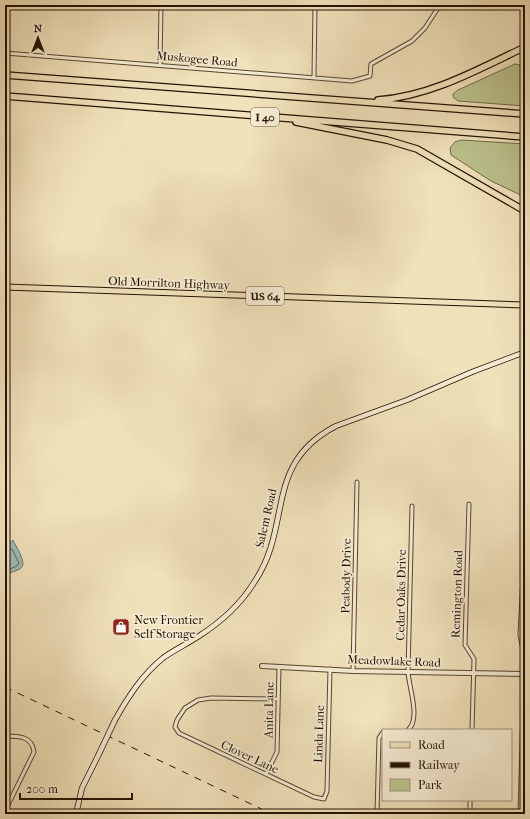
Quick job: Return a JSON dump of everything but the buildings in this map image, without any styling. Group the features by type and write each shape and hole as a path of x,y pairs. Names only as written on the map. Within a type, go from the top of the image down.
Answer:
{"highway":[{"path":"356,101 399,98 430,90 525,47"},
{"name":"I 40","path":"5,75 525,114"},
{"name":"I 40","path":"5,96 525,137"},
{"path":"272,117 380,139 413,148 429,155 525,211"}],"main road":[{"name":"Old Morrilton Highway","path":"5,287 525,305"},
{"name":"Salem Road","path":"76,814 82,788 115,720 134,688 164,657 212,627 231,611 250,590 271,548 284,483 298,457 309,445 326,431 336,426 407,400 472,372 525,352"}],"street":[{"path":"160,65 161,5"},
{"path":"314,77 315,5"},
{"name":"Muskogee Road","path":"5,52 352,81 370,76 371,64 412,41 425,28 440,5"},
{"path":"520,814 525,674 524,655 520,635 524,577 525,474"},
{"name":"Peabody Drive","path":"353,671 357,482"},
{"name":"Remington Road","path":"469,504 465,645 474,659 475,673 472,729"},
{"name":"Cedar Oaks Drive","path":"409,729 413,724 414,701 409,686 408,672 412,506"},
{"name":"Meadowlake Road","path":"262,666 353,671 525,674"},
{"name":"Anita Lane","path":"266,774 277,752 279,667"},
{"name":"Linda Lane","path":"325,798 327,791 330,669"},
{"name":"Clover Lane","path":"278,699 202,699 184,708 175,723 176,730 179,733 314,797 325,798"},
{"path":"377,814 379,738 382,734"},
{"path":"5,736 20,736 31,742 33,748 32,757 5,811"},
{"path":"520,786 525,786"},
{"path":"470,801 470,814"}],"green space":[{"path":"515,64 520,65 524,76 525,106 458,101 453,97 453,94 458,90"},
{"path":"461,140 525,144 525,197 491,181 451,155 450,148 455,142"}],"water":[{"path":"13,540 21,555 23,565 20,569 5,575 5,547"}],"railway":[{"path":"5,687 272,814"}],"place":[{"name":"New Frontier Self Storage","path":"121,627"}]}
